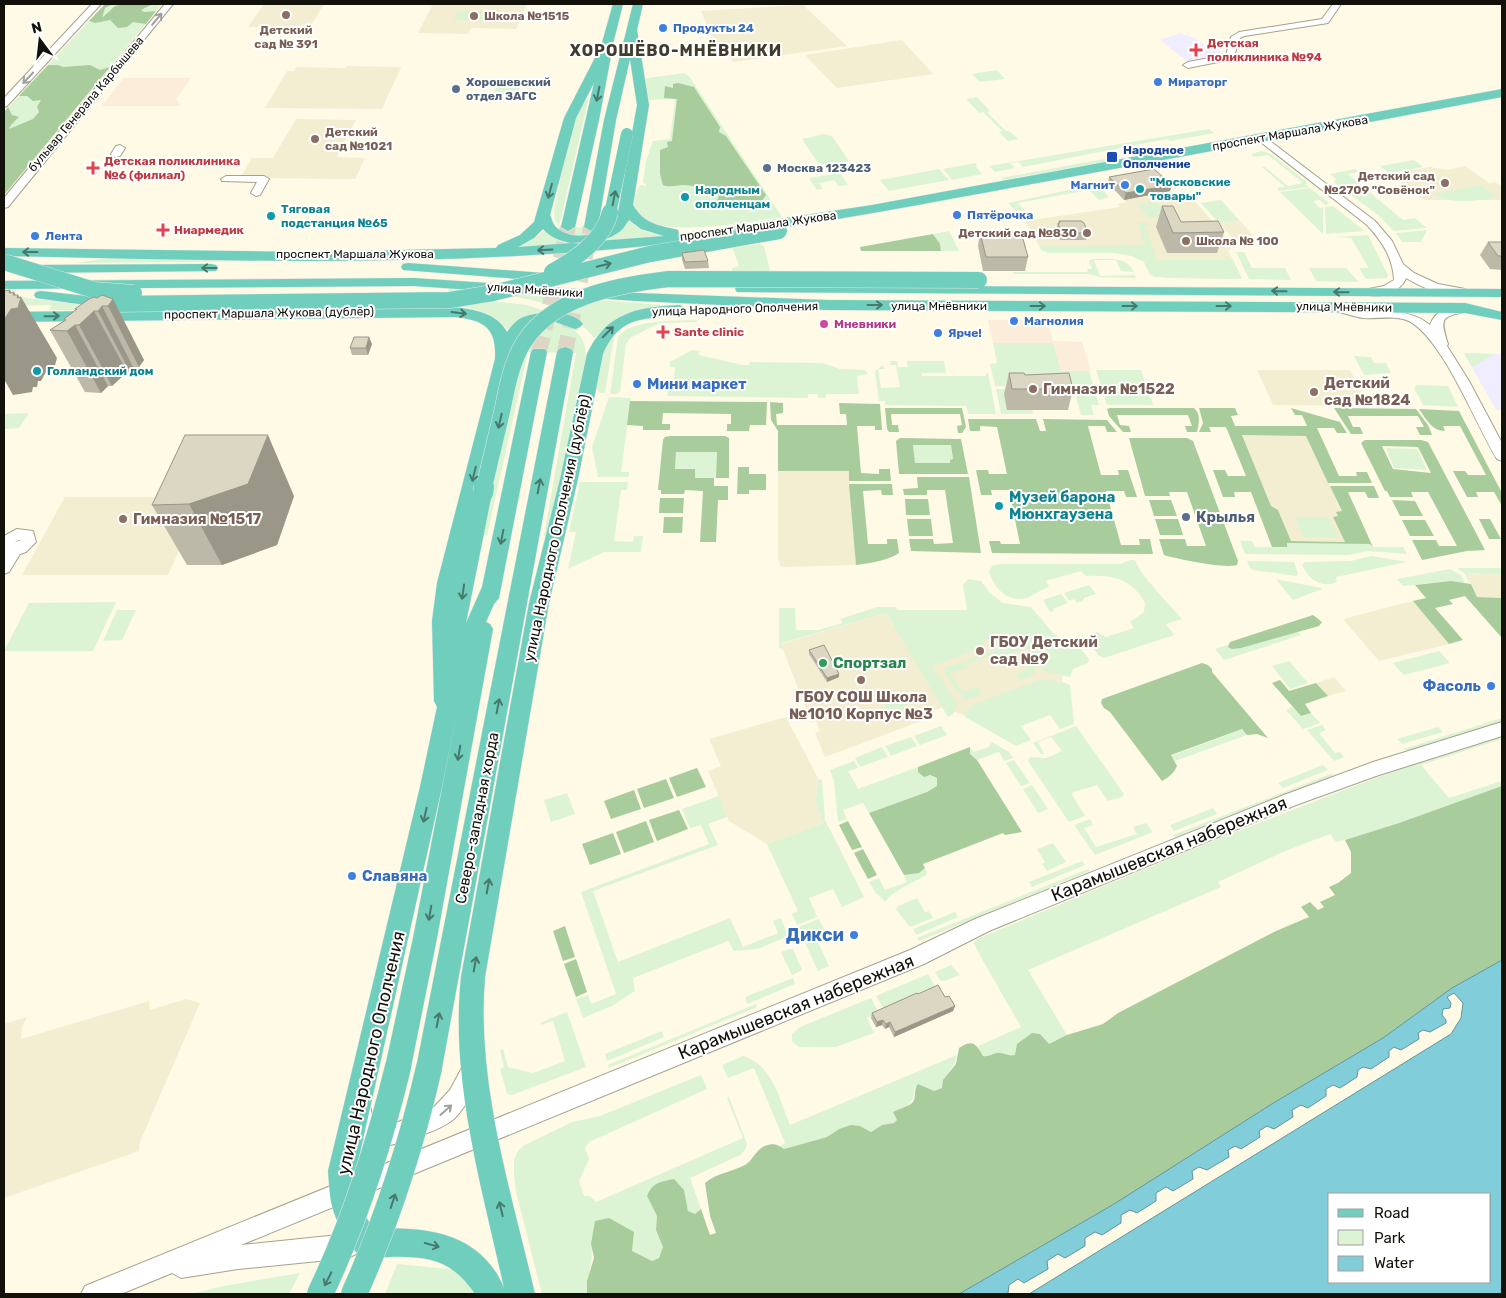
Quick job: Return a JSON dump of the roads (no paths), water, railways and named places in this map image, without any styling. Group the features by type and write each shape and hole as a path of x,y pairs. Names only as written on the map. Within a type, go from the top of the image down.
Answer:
{"main road":[{"path":"568,227 593,120 607,46 618,4"},
{"path":"591,227 610,120 638,4"},
{"path":"544,216 546,226 558,234 574,238 590,238 607,234 617,227 624,218 643,105 632,30"},
{"path":"461,254 494,250 516,243 537,229 544,216 570,118 607,46"},
{"path":"4,292 115,304 435,301 465,298 506,290 558,268 588,248 602,232 611,211 627,134 635,57"},
{"name":"проспект Маршала Жукова","path":"4,252 325,255 461,254 567,249 715,233 881,207 1266,140 1502,93"},
{"name":"проспект Маршала Жукова","path":"506,290 630,258 1502,97"},
{"path":"627,206 635,219 653,230 682,234 715,233"},
{"path":"4,268 149,254"},
{"path":"325,255 486,265 538,276"},
{"path":"4,262 30,268 87,288 114,293 397,292 496,298 548,308 582,331"},
{"name":"проспект Маршала Жукова","path":"4,268 380,267 538,276"},
{"name":"улица Мнёвники","path":"538,276 738,289 1502,293"},
{"path":"445,715 450,660 467,564 511,371 517,354 528,337 544,322 589,295 621,285 668,279 1084,281 1249,291"},
{"name":"проспект Маршала Жукова","path":"4,285 376,282"},
{"name":"улица Мнёвники","path":"376,282 433,283 699,300 827,305 1466,308 1502,316"},
{"path":"376,312 404,305 405,298 397,292"},
{"name":"улица Народного Ополчения","path":"590,376 597,348 603,336 616,324 633,316 666,310 827,305"},
{"path":"1466,308 1502,308"},
{"name":"проспект Маршала Жукова (дублёр)","path":"4,316 444,311 480,317 492,322 504,342 504,359"},
{"path":"445,715 442,621 447,583 504,359 514,333 524,323 538,319 567,320 582,331 590,349 590,376"},
{"path":"445,715 464,652 492,585 539,352"},
{"path":"520,1294 484,1134 473,1067 469,1001 525,681 524,568 565,352"},
{"name":"улица Народного Ополчения (дублёр)","path":"525,681 539,603 569,479 590,376"},
{"name":"Северо-западная хорда","path":"354,1294 391,1208 413,1138 429,1068 524,568"},
{"name":"Северо-западная хорда","path":"320,1294 360,1205 382,1133 425,938 492,585"},
{"name":"улица Народного Ополчения","path":"366,1244 349,1217 344,1205 342,1171 432,787 445,715"},
{"path":"366,1244 414,1241 436,1245 455,1253 470,1266 484,1281 492,1294"}],"street":[{"path":"4,104 97,4"},
{"name":"бульвар Генерала Карбышева","path":"4,205 169,4"},
{"path":"1188,65 1230,57 1236,36 1242,34 1325,21 1337,4"},
{"path":"1266,140 1377,228 1388,244 1400,276 1397,284 1373,292"},
{"path":"226,179 264,179 256,193"},
{"path":"1396,263 1409,276 1423,284 1448,291 1474,293"},
{"path":"1331,307 1362,314 1409,317 1424,325 1443,349 1502,456"},
{"path":"1443,349 1436,322 1449,311 1466,308"},
{"path":"4,568 8,544"},
{"name":"Карамышевская набережная","path":"93,1294 917,957 982,925 1290,800 1373,769 1502,729"},
{"path":"360,1098 360,1111 363,1122 372,1132 383,1136 397,1133 428,1122 443,1114 458,1097 473,1067"},
{"path":"145,1274 238,1257 366,1244"}],"water":[{"path":"1502,960 1502,1294 1029,1294 1451,1034 1461,1018 1463,1003 1454,993 1447,997 1451,1003 1450,1008 1443,1009 1442,1015 1446,1023 1430,1032 1423,1030 1418,1033 1419,1039 1401,1050 1394,1047 1389,1051 1389,1057 1371,1069 1363,1067 1358,1070 1357,1077 1340,1088 1333,1085 1326,1089 1326,1096 1308,1108 1301,1105 1292,1110 1293,1117 1274,1129 1267,1126 1259,1131 1260,1137 1241,1149 1235,1146 1228,1150 1229,1157 1207,1170 1199,1167 1192,1171 1193,1179 1173,1191 1166,1187 1156,1193 1156,1201 1137,1213 1130,1210 1121,1215 1121,1223 1102,1235 1095,1232 1085,1238 1085,1246 1065,1258 1058,1254 1047,1261 1048,1269 1024,1283 1018,1279 1009,1285 1008,1293 1006,1294 959,1294 1114,1204 1275,1102 1383,1038 1452,988"}],"tunnel":[{"path":"539,352 568,227"},
{"path":"565,352 591,227"}],"place":[{"name":"Детский сад № 391","path":"286,15"},
{"name":"Школа №1515","path":"474,16"},
{"name":"Продукты 24","path":"663,28"},
{"name":"Детская поликлиника №94","path":"1196,50"},
{"name":"Мираторг","path":"1158,82"},
{"name":"Хорошевский отдел ЗАГС","path":"456,89"},
{"name":"Детский сад №1021","path":"315,139"},
{"name":"Народное Ополчение","path":"1112,157"},
{"name":"Детская поликлиника №6 (филиал)","path":"93,168"},
{"name":"Москва 123423","path":"767,168"},
{"name":"Детский сад №2709 \"Совёнок\"","path":"1445,183"},
{"name":"Магнит","path":"1125,185"},
{"name":"\"Московские товары\"","path":"1140,189"},
{"name":"Народным ополченцам","path":"685,197"},
{"name":"Пятёрочка","path":"957,215"},
{"name":"Тяговая подстанция №65","path":"271,216"},
{"name":"Ниармедик","path":"163,230"},
{"name":"Детский сад №830","path":"1087,233"},
{"name":"Лента","path":"35,236"},
{"name":"Школа № 100","path":"1186,241"},
{"name":"Магнолия","path":"1014,321"},
{"name":"Мневники","path":"824,324"},
{"name":"Sante clinic","path":"663,332"},
{"name":"Ярче!","path":"938,333"},
{"name":"Голландский дом","path":"37,371"},
{"name":"Мини маркет","path":"637,384"},
{"name":"Гимназия №1522","path":"1033,389"},
{"name":"Детский сад №1824","path":"1314,392"},
{"name":"Музей барона Мюнхгаузена","path":"999,506"},
{"name":"Крылья","path":"1186,517"},
{"name":"Гимназия №1517","path":"123,519"},
{"name":"ГБОУ Детский сад №9","path":"980,651"},
{"name":"Спортзал","path":"823,663"},
{"name":"ГБОУ СОШ Школа №1010 Корпус №3","path":"861,680"},
{"name":"Фасоль","path":"1491,686"},
{"name":"Славяна","path":"352,876"},
{"name":"Дикси","path":"854,935"}],"district":[{"name":"ХОРОШЁВО-МНЁВНИКИ","path":"676,50"}]}
